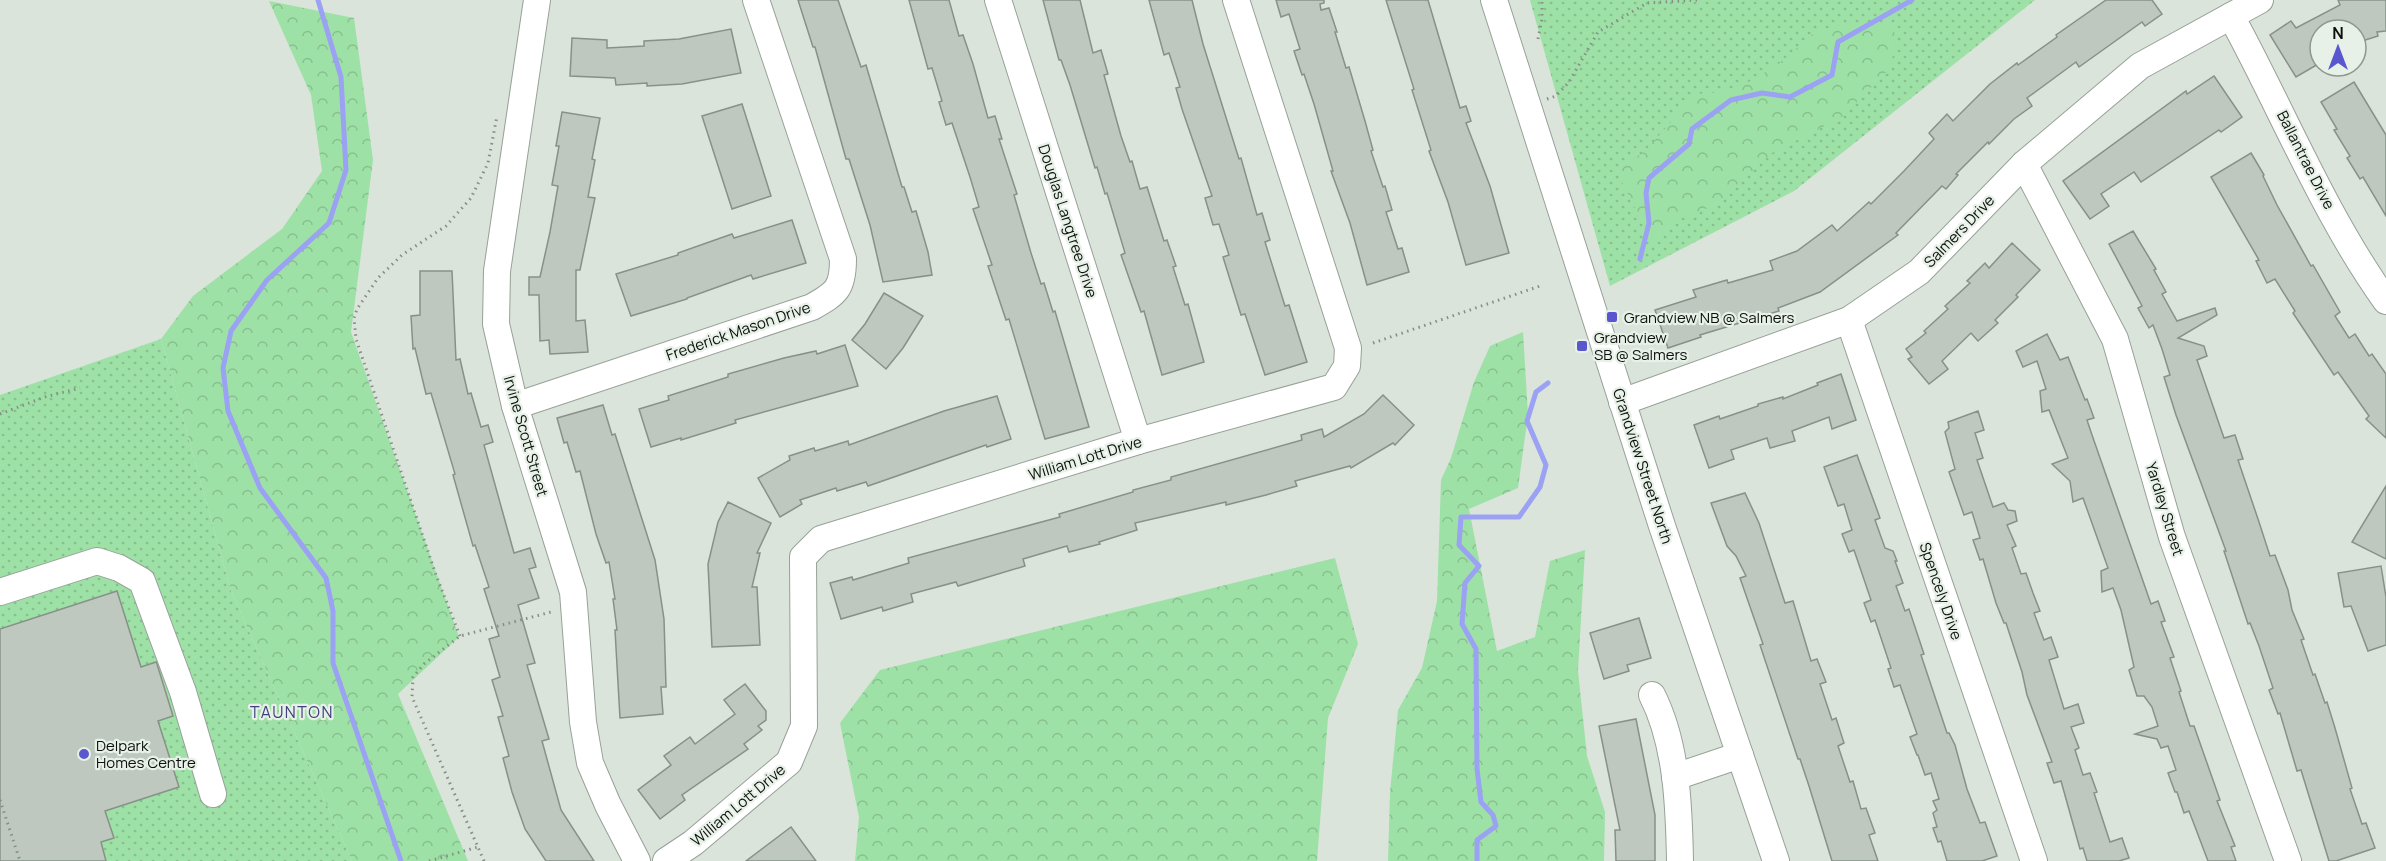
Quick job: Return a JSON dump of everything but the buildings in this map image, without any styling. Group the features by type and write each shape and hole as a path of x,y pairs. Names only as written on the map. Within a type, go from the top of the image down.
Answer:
{"street":[{"name":"Irvine Scott Street","path":"537,0 497,271 496,324 515,406 573,592 583,723 590,763 608,805 637,861"},
{"name":"Frederick Mason Drive","path":"515,406 812,307 836,293 843,276 843,259 756,0"},
{"name":"Douglas Langtree Drive","path":"998,0 1138,441"},
{"name":"William Lott Drive","path":"666,861 693,843 789,762 804,726 803,557 821,539 1138,441 1334,387 1347,366 1348,348 1236,0"},
{"name":"Grandview Street North","path":"1494,0 1622,402 1776,861"},
{"name":"Salmers Drive","path":"1622,402 1849,320 1919,272 2024,164 2140,66 2260,0"},
{"name":"Ballantrae Drive","path":"2231,16 2265,79 2318,188 2367,274 2386,301"},
{"name":"Yardley Street","path":"2024,164 2115,339 2172,537 2288,861"},
{"name":"Spencely Drive","path":"1849,320 2034,861"},
{"path":"0,592 97,561 119,568 142,581 183,692 213,794"},
{"path":"1652,695 1660,711 1675,777 1679,806 1680,861"},
{"path":"1675,777 1740,755"}],"path":[{"path":"1538,39 1542,19 1542,0"},
{"path":"1528,105 1556,96 1569,82 1598,32 1647,3 1697,0"},
{"path":"460,636 436,575 356,339 354,318 357,309 378,278 402,255 446,226 471,198 488,163"},
{"path":"1373,343 1543,285"},
{"path":"0,414 80,388"},
{"path":"484,861 412,697 413,677 424,664 460,636 558,611 559,620"},
{"path":"0,800 20,861"},
{"path":"429,861 478,847"}],"green space":[{"path":"1530,0 2035,0 1794,191 1610,286"},
{"path":"269,1 354,18 373,160 351,332 459,637 398,694 468,861 352,861 231,591 161,339 193,296 282,229 322,171 311,95"},
{"path":"1892,25 1895,41 1891,67 1842,117 1772,153 1714,206 1679,218 1654,246 1616,170 1644,152 1696,94 1733,91 1776,66 1814,33 1836,26"},
{"path":"1523,332 1528,415 1518,488 1469,509 1497,651 1535,637 1550,561 1585,550 1578,671 1587,756 1605,812 1604,861 1388,861 1390,792 1398,710 1422,668 1437,601 1441,480 1451,458 1474,382 1490,346"},
{"path":"161,339 231,591 352,861 0,861 0,395"},
{"path":"1335,558 1358,644 1328,718 1317,861 855,861 859,817 840,723 880,670"}],"waterway":[{"path":"318,0 341,77 346,170 329,223 267,280 231,331 223,368 228,411 260,488 326,578 333,611 333,663 401,861"},
{"path":"1640,259 1649,223 1646,193 1649,178 1689,144 1692,129 1731,100 1762,93 1790,97 1832,75 1838,42 1912,0"},
{"path":"1477,861 1477,840 1496,826 1493,815 1481,802 1477,769 1476,649 1462,624 1465,583 1479,566 1459,545 1461,517 1519,517 1540,487 1546,465 1527,421 1536,392 1548,383"}],"place":[{"name":"Grandview NB @ Salmers","path":"1612,317"},
{"name":"Grandview SB @ Salmers","path":"1582,346"},
{"name":"Delpark Homes Centre","path":"84,754"}],"district":[{"name":"TAUNTON","path":"292,712"}]}
